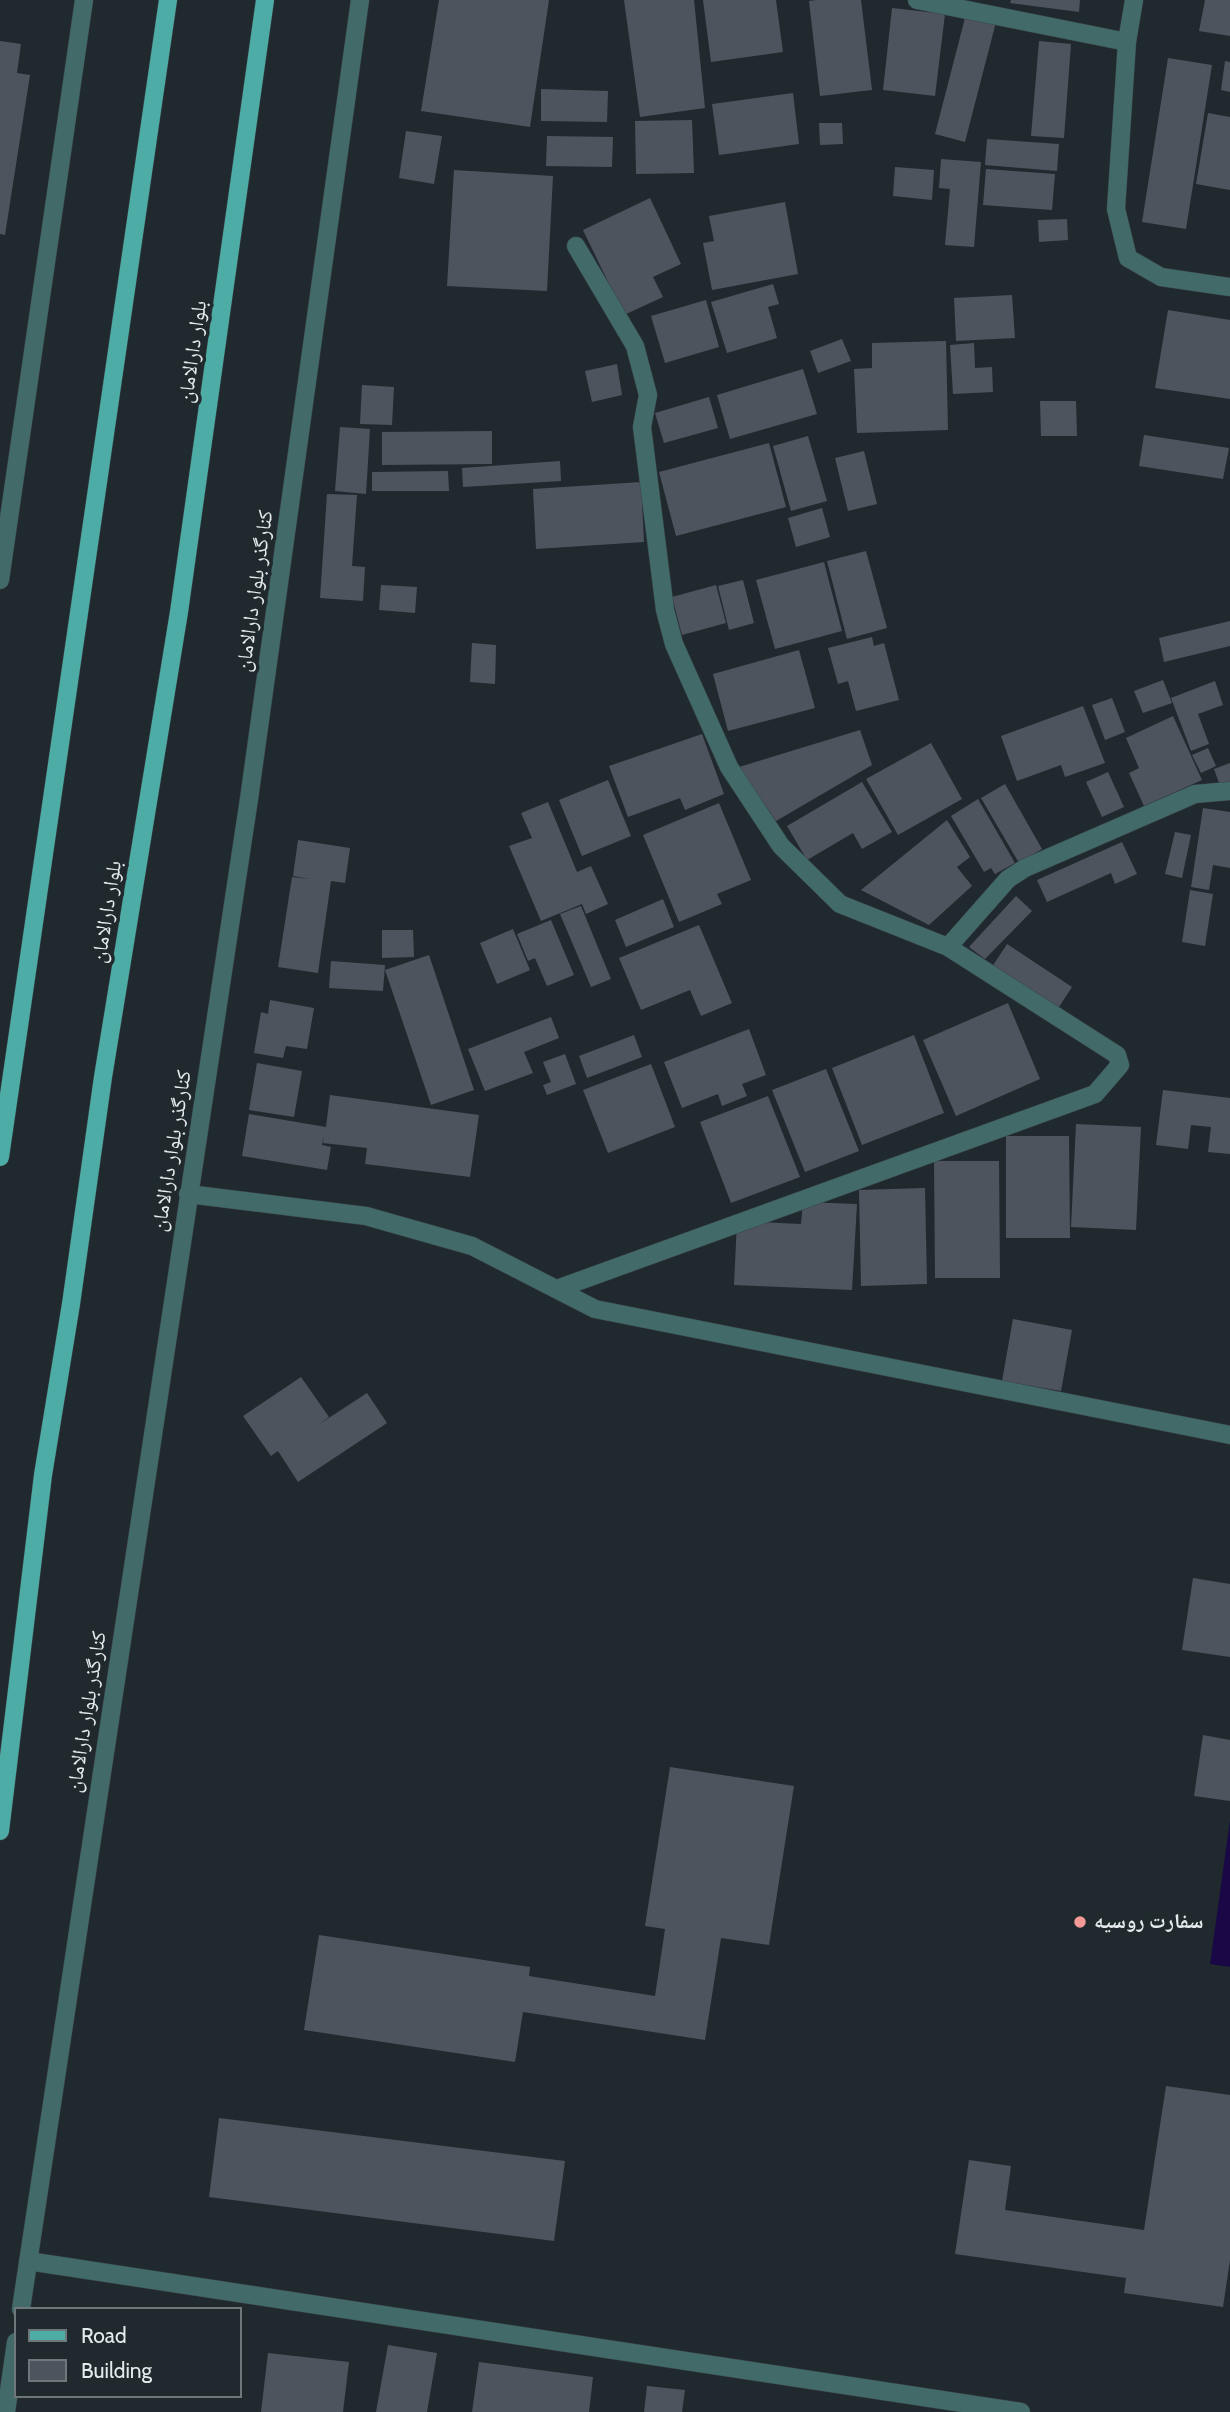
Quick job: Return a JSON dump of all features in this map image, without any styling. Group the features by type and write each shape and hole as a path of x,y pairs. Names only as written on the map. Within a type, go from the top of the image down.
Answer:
{"main road":[{"path":"0,1157 168,0"},
{"name":"بلوار دارالامان","path":"0,1831 43,1475 71,1304 103,1077 179,612 265,0"}],"street":[{"path":"0,580 2,551 84,0"},
{"name":"کنارگذر بلوار دارالامان","path":"21,2307 249,799 360,0"},
{"path":"917,0 1128,42"},
{"path":"1134,0 1128,42 1116,209 1128,258 1161,277 1230,287"},
{"path":"557,1289 1095,1094 1120,1065 1118,1055 948,947 840,904 781,846 729,767 674,644 665,610 642,427 648,395 635,346 576,246"},
{"path":"948,947 1008,879 1025,868 1195,794 1230,791"},
{"path":"188,1194 366,1216 472,1246 595,1309 1230,1436"},
{"path":"28,2262 1021,2412"},
{"path":"6,2412 14,2356"}],"shaded area":[{"path":"1230,1820 1230,1967 1210,1964"}],"building":[{"path":"439,0 549,0 530,127 421,111"},
{"path":"624,0 694,0 705,108 640,117"},
{"path":"703,0 776,0 783,52 711,62"},
{"path":"861,0 872,90 820,96 809,1"},
{"path":"1011,0 1080,0 1079,12 1010,3"},
{"path":"1205,0 1230,0 1230,36 1199,31"},
{"path":"892,8 945,14 935,96 883,90"},
{"path":"966,14 996,22 965,142 935,134"},
{"path":"0,41 21,44 17,73 30,75 5,235 0,234"},
{"path":"1039,41 1071,44 1064,138 1031,136"},
{"path":"1168,58 1212,65 1186,229 1142,222"},
{"path":"1225,61 1230,62 1230,92 1221,90"},
{"path":"541,89 608,91 607,122 541,121"},
{"path":"793,93 799,144 719,155 712,104"},
{"path":"1208,113 1230,117 1230,190 1196,184"},
{"path":"692,120 694,173 636,174 635,121"},
{"path":"819,123 842,123 843,144 820,145"},
{"path":"406,131 442,136 434,184 399,178"},
{"path":"547,136 613,137 612,167 546,166"},
{"path":"987,139 1059,144 1057,171 985,165"},
{"path":"941,159 981,162 974,247 945,245 950,189 939,188"},
{"path":"895,167 934,170 932,200 893,196"},
{"path":"986,169 1055,174 1052,210 983,205"},
{"path":"454,170 553,176 547,291 447,286"},
{"path":"650,198 681,264 653,277 663,297 624,315 583,230"},
{"path":"785,202 798,274 712,290 703,243 714,241 709,216"},
{"path":"1067,219 1068,240 1039,242 1038,220"},
{"path":"773,284 779,304 768,307 777,338 727,353 711,302"},
{"path":"1012,295 1015,338 956,341 954,298"},
{"path":"706,300 719,347 665,363 651,316"},
{"path":"1168,310 1230,320 1230,399 1155,388"},
{"path":"842,339 851,361 818,373 810,351"},
{"path":"946,341 948,430 857,433 854,369 872,368 872,343"},
{"path":"974,343 975,368 992,367 993,392 953,394 950,345"},
{"path":"617,364 622,395 592,402 585,371"},
{"path":"803,369 817,414 730,439 717,395"},
{"path":"362,385 394,387 392,425 360,424"},
{"path":"709,397 718,428 664,443 655,413"},
{"path":"1040,401 1076,401 1077,436 1041,436"},
{"path":"340,427 370,429 366,494 335,491"},
{"path":"492,431 492,464 382,465 382,432"},
{"path":"1144,435 1229,448 1223,479 1139,466"},
{"path":"808,436 827,501 791,511 773,446"},
{"path":"769,443 786,507 676,536 659,472"},
{"path":"864,451 877,504 848,511 835,458"},
{"path":"560,461 561,481 463,487 462,468"},
{"path":"448,471 449,491 372,491 372,472"},
{"path":"641,482 644,542 536,549 533,489"},
{"path":"327,494 357,495 352,566 365,567 363,601 320,598"},
{"path":"822,508 830,537 796,547 788,518"},
{"path":"866,551 887,628 847,639 827,561"},
{"path":"824,562 842,631 775,649 756,580"},
{"path":"743,580 754,623 729,630 718,586"},
{"path":"381,585 417,587 415,613 379,610"},
{"path":"716,585 726,623 682,635 672,597"},
{"path":"1230,621 1230,646 1164,662 1159,638"},
{"path":"872,637 874,646 884,643 899,700 856,711 848,681 838,684 828,648"},
{"path":"472,643 496,645 495,684 470,682"},
{"path":"799,650 815,708 728,731 713,674"},
{"path":"1163,680 1172,703 1143,713 1134,691"},
{"path":"1215,681 1223,705 1198,714 1209,744 1191,751 1171,698"},
{"path":"1112,698 1125,732 1105,740 1092,705"},
{"path":"1083,706 1105,763 1065,777 1061,765 1017,781 1001,736"},
{"path":"1173,716 1202,780 1144,806 1129,773 1139,768 1126,738"},
{"path":"860,730 872,765 776,821 739,767"},
{"path":"702,734 724,794 685,810 680,798 628,817 609,766"},
{"path":"931,743 962,799 898,835 866,779"},
{"path":"1208,748 1216,766 1201,773 1192,755"},
{"path":"1230,763 1230,783 1220,786 1214,769"},
{"path":"1108,772 1124,807 1102,817 1086,782"},
{"path":"608,780 631,836 582,856 559,800"},
{"path":"862,782 892,832 862,849 853,833 807,860 787,826"},
{"path":"1005,784 1042,849 1019,863 981,798"},
{"path":"978,799 1015,863 995,874 991,868 984,872 951,816"},
{"path":"548,802 577,872 591,866 608,904 586,914 582,904 541,921 509,846 532,838 521,813"},
{"path":"719,803 751,880 717,894 722,904 679,922 643,835"},
{"path":"1203,808 1230,812 1230,868 1213,865 1209,890 1191,887"},
{"path":"947,820 970,857 957,867 972,886 929,925 861,890"},
{"path":"1175,832 1191,835 1182,878 1165,874"},
{"path":"298,840 350,848 345,883 331,881 318,973 278,967 292,877 309,879 293,876"},
{"path":"1122,842 1137,874 1115,884 1111,873 1047,902 1037,880"},
{"path":"1190,890 1213,894 1205,946 1182,942"},
{"path":"1016,896 1032,911 985,959 969,947"},
{"path":"663,899 674,927 626,947 615,920"},
{"path":"581,906 611,979 591,987 560,914"},
{"path":"551,920 574,975 547,986 535,958 528,961 517,934"},
{"path":"699,925 732,1003 701,1016 690,990 641,1010 619,958"},
{"path":"513,929 530,970 497,984 480,943"},
{"path":"382,930 413,930 414,957 382,958"},
{"path":"1007,944 1072,987 1057,1010 992,967"},
{"path":"429,955 474,1090 431,1105 385,970"},
{"path":"331,961 385,965 383,991 329,988"},
{"path":"270,1000 314,1008 307,1049 286,1046 283,1058 254,1053 261,1012 268,1014"},
{"path":"1008,1003 1040,1079 956,1116 923,1040"},
{"path":"551,1017 559,1038 524,1052 533,1073 485,1091 468,1049"},
{"path":"749,1029 766,1075 742,1084 747,1096 722,1106 718,1094 682,1108 664,1062"},
{"path":"634,1035 642,1057 587,1078 579,1056"},
{"path":"914,1035 944,1113 862,1145 832,1068"},
{"path":"565,1054 576,1084 547,1095 543,1085 551,1082 543,1062"},
{"path":"257,1063 302,1071 294,1117 249,1110"},
{"path":"651,1064 675,1127 608,1153 583,1090"},
{"path":"826,1069 859,1151 805,1172 772,1090"},
{"path":"1163,1090 1230,1098 1230,1154 1208,1152 1211,1127 1191,1125 1188,1149 1156,1145"},
{"path":"330,1095 479,1115 470,1177 365,1164 367,1148 323,1143 324,1135 322,1145 331,1147 327,1170 242,1156 249,1114 326,1127"},
{"path":"768,1096 800,1177 731,1203 700,1122"},
{"path":"1076,1124 1141,1127 1136,1230 1071,1227"},
{"path":"1006,1136 1069,1136 1070,1238 1006,1238"},
{"path":"934,1161 999,1161 1000,1278 935,1278"},
{"path":"925,1188 927,1284 861,1286 859,1190"},
{"path":"803,1202 857,1204 852,1290 734,1285 737,1221 801,1224"},
{"path":"1013,1319 1072,1330 1061,1391 1002,1381"},
{"path":"301,1377 329,1417 318,1425 367,1393 387,1423 298,1482 278,1451 271,1456 243,1416"},
{"path":"1193,1578 1230,1584 1230,1657 1182,1650"},
{"path":"1203,1735 1230,1740 1230,1801 1194,1796"},
{"path":"670,1767 794,1786 769,1945 721,1938 705,2040 523,2012 515,2062 304,2030 319,1935 530,1967 529,1976 655,1996 665,1929 645,1926"},
{"path":"1166,2086 1230,2095 1230,2260 1223,2307 1124,2293 1126,2278 955,2254 969,2160 1011,2166 1005,2210 1144,2230"},
{"path":"219,2118 565,2161 554,2241 209,2197"},
{"path":"388,2345 437,2353 427,2412 376,2412"},
{"path":"268,2353 349,2362 343,2412 261,2412"},
{"path":"479,2362 593,2377 589,2412 472,2412"},
{"path":"647,2386 685,2390 682,2412 644,2412"}],"place":[{"name":"سفارت روسیه","path":"1080,1922"}]}
